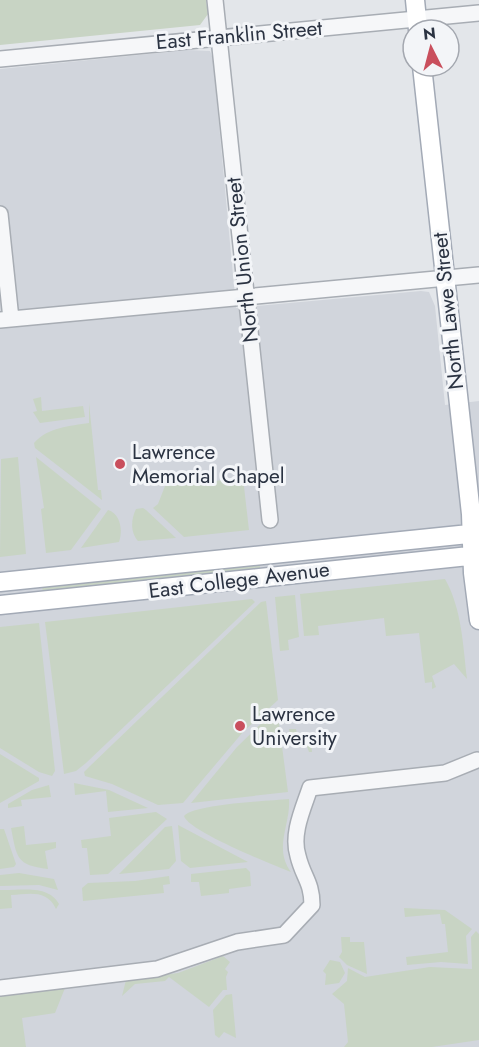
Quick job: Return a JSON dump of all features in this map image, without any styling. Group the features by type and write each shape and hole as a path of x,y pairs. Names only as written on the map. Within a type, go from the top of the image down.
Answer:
{"main road":[{"path":"415,0 416,18"},
{"name":"North Lawe Street","path":"423,78 475,533 479,620"},
{"name":"East College Avenue","path":"0,582 475,533"},
{"name":"East College Avenue","path":"0,605 476,556"}],"street":[{"name":"North Union Street","path":"215,0 270,520"},
{"name":"East Franklin Street","path":"453,18 479,13"},
{"name":"East Franklin Street","path":"0,59 219,37 401,26"},
{"path":"0,214 5,320 479,275"},
{"path":"0,988 157,969 237,942 284,935 312,905 312,887 300,864 296,840 310,788 445,773 477,760"}],"shaded area":[{"name":"Lawrence University","path":"188,50 210,51 213,59 236,308 429,292 435,306 445,405 479,401 479,1047 0,1047 0,69"}],"green space":[{"path":"0,0 206,0 208,14 200,25 0,45"},
{"path":"41,397 42,411 83,406 85,417 40,423 33,412 37,411 33,399"},
{"path":"89,403 98,490 101,490 102,500 35,448 34,443 53,430 89,423"},
{"path":"18,457 26,554 0,557 1,459"},
{"path":"36,457 101,509 71,550 46,553 41,509 44,508"},
{"path":"243,478 249,530 184,537 153,508 158,504 165,486"},
{"path":"143,508 176,538 138,541 134,534 132,521 136,509"},
{"path":"108,510 116,515 120,523 119,542 81,548"},
{"path":"260,564 260,571 43,593 42,586"},
{"path":"445,579 458,615 467,679 454,664 432,676 436,687 432,689 432,682 425,683 419,633 386,636 384,618 318,626 319,635 304,636 300,594"},
{"path":"295,595 299,637 288,640 289,650 280,651 275,597"},
{"path":"252,599 255,602 86,763 76,771 64,774 45,622"},
{"path":"266,601 278,700 243,732 183,803 158,805 112,784 85,776 84,772 89,767 261,602"},
{"path":"39,623 55,771 52,776 39,772 0,748 0,627"},
{"path":"277,708 288,792 191,803 237,747"},
{"path":"289,729 296,729 298,739 311,740 312,752 309,752 306,744 292,745"},
{"path":"0,754 39,778 39,781 0,803"},
{"path":"74,783 109,790 148,808 108,812 106,791 75,795"},
{"path":"49,785 51,797 21,800 22,806 8,808 8,804 32,790"},
{"path":"289,799 283,854 291,872 215,838 200,830 184,816 217,806"},
{"path":"156,812 167,819 108,874 90,875 87,848 82,848 81,840 111,836 109,818"},
{"path":"178,825 248,862 190,868 181,861"},
{"path":"24,826 26,845 56,842 56,848 45,851 48,869 24,862 17,853 11,828"},
{"path":"172,826 176,861 169,869 119,874 165,827"},
{"path":"0,829 4,829 16,864 14,867 0,869"},
{"path":"246,868 250,872 251,886 229,889 229,893 201,896 199,882 191,882 191,874"},
{"path":"19,873 54,879 58,890 39,885 0,886 0,875"},
{"path":"169,876 170,884 163,885 164,893 83,901 82,888 88,883 135,881"},
{"path":"0,890 41,891 54,898 59,904 56,909 48,898 37,894 11,895 12,908 0,909"},
{"path":"404,908 445,910 472,929 466,936 468,964 441,962 407,965 406,957 448,952 445,924 442,924 440,914 405,917"},
{"path":"476,931 479,934 479,1040 432,1047 344,1047 348,1042 344,1004 332,994 347,981 348,968 365,977 430,967 472,969 471,937"},
{"path":"341,937 350,937 350,942 364,942 367,974 347,965 339,957 342,952"},
{"path":"223,956 230,962 225,969 228,972 227,990 223,990 209,1007 169,977 165,981 135,984 122,996 126,980 178,973"},
{"path":"330,960 340,962 345,973 339,983 325,985 326,974 323,971"},
{"path":"65,988 55,1013 22,1018 26,1047 0,1047 0,994"},
{"path":"232,994 236,1038 224,1032 219,1038 215,1035 213,1010 226,995"}],"place":[{"name":"Lawrence Memorial Chapel","path":"120,464"},
{"name":"Lawrence University","path":"240,726"}]}
